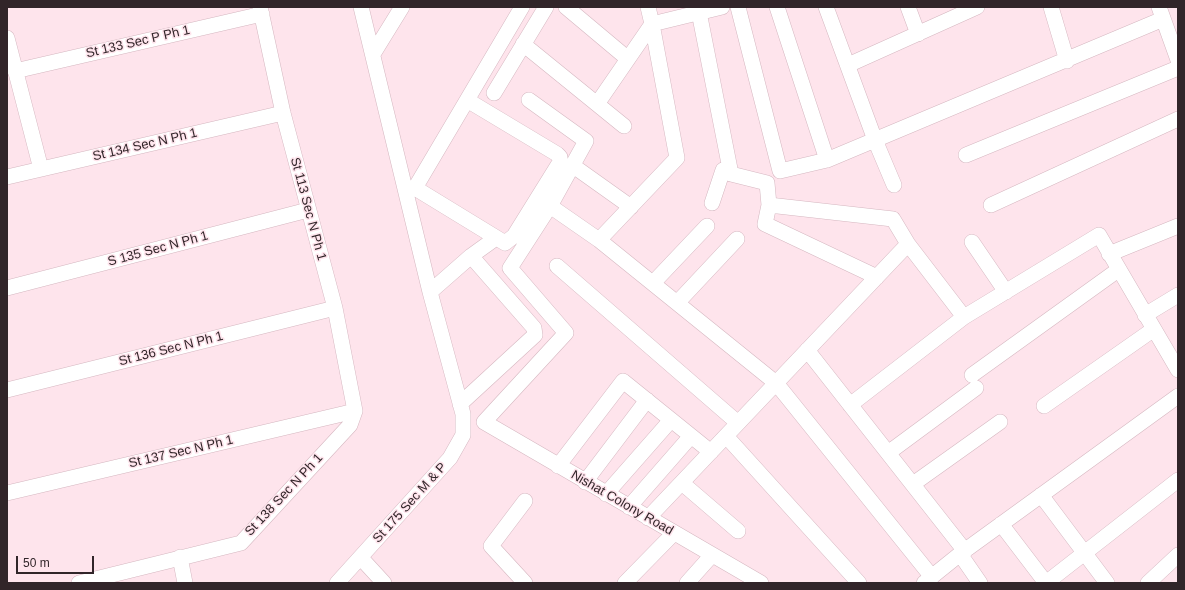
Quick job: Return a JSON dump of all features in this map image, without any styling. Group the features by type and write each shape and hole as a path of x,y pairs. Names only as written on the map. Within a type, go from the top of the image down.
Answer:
{"street":[{"name":"St 175 Sec M & P","path":"337,583 450,458 463,435 462,409 430,292 410,191 361,7"},
{"path":"373,54 402,7"},
{"path":"467,100 560,157 560,162 514,236 505,243 410,191 467,100 522,7"},
{"path":"494,93 546,7"},
{"path":"566,7 628,58"},
{"path":"599,240 677,158 648,7"},
{"path":"597,104 652,24 699,10 722,7"},
{"path":"738,7 780,171 827,160 1067,61 1161,13 1178,60"},
{"path":"777,7 827,160"},
{"path":"826,7 875,140 894,185"},
{"path":"908,7 918,34"},
{"path":"848,65 977,7"},
{"path":"1051,7 1067,61"},
{"name":"St 133 Sec P Ph 1","path":"15,71 261,10"},
{"name":"St 113 Sec N Ph 1","path":"261,10 283,113 335,308 355,411"},
{"path":"699,10 731,174"},
{"path":"7,38 41,169"},
{"path":"524,44 624,126"},
{"path":"966,155 1178,68"},
{"path":"529,100 586,141 550,206 599,240 776,383 928,580 962,552 1178,396"},
{"name":"St 134 Sec N Ph 1","path":"7,177 283,113"},
{"path":"991,205 1178,119"},
{"path":"572,165 631,207"},
{"path":"712,203 723,170 731,174 767,183 769,205 765,224 877,276"},
{"path":"769,205 893,219 908,244 964,317"},
{"name":"Nishat Colony Road","path":"550,206 510,268 566,333 484,422 761,583"},
{"name":"S 135 Sec N Ph 1","path":"7,288 308,210"},
{"path":"653,283 707,226"},
{"path":"1109,254 1178,226"},
{"path":"850,406 964,317 1099,234 1118,270 1145,315 1176,362"},
{"path":"430,292 471,256 496,238"},
{"path":"677,303 736,239"},
{"path":"972,242 1006,292"},
{"path":"648,518 908,244"},
{"path":"462,409 535,335 534,328 471,256"},
{"path":"557,266 738,423"},
{"path":"888,453 974,381 1118,270"},
{"path":"1145,315 1178,295"},
{"name":"St 136 Sec N Ph 1","path":"7,390 335,308"},
{"path":"1044,406 1154,329"},
{"path":"807,350 913,484 962,552 980,583"},
{"path":"558,466 623,382 711,452"},
{"path":"585,482 647,400"},
{"name":"St 137 Sec N Ph 1","path":"7,493 355,411"},
{"name":"St 138 Sec N Ph 1","path":"79,583 241,542 350,425 355,411"},
{"path":"606,494 671,420"},
{"path":"913,484 1000,422"},
{"path":"629,507 691,436"},
{"path":"726,436 858,583"},
{"path":"1001,524 1046,583 1178,480"},
{"path":"682,483 738,531"},
{"path":"1041,495 1107,583"},
{"path":"524,583 491,546 525,501"},
{"path":"625,583 674,533"},
{"path":"687,583 712,555"},
{"path":"1148,583 1178,555"},
{"path":"180,557 185,583"},
{"path":"361,558 384,583"}]}
